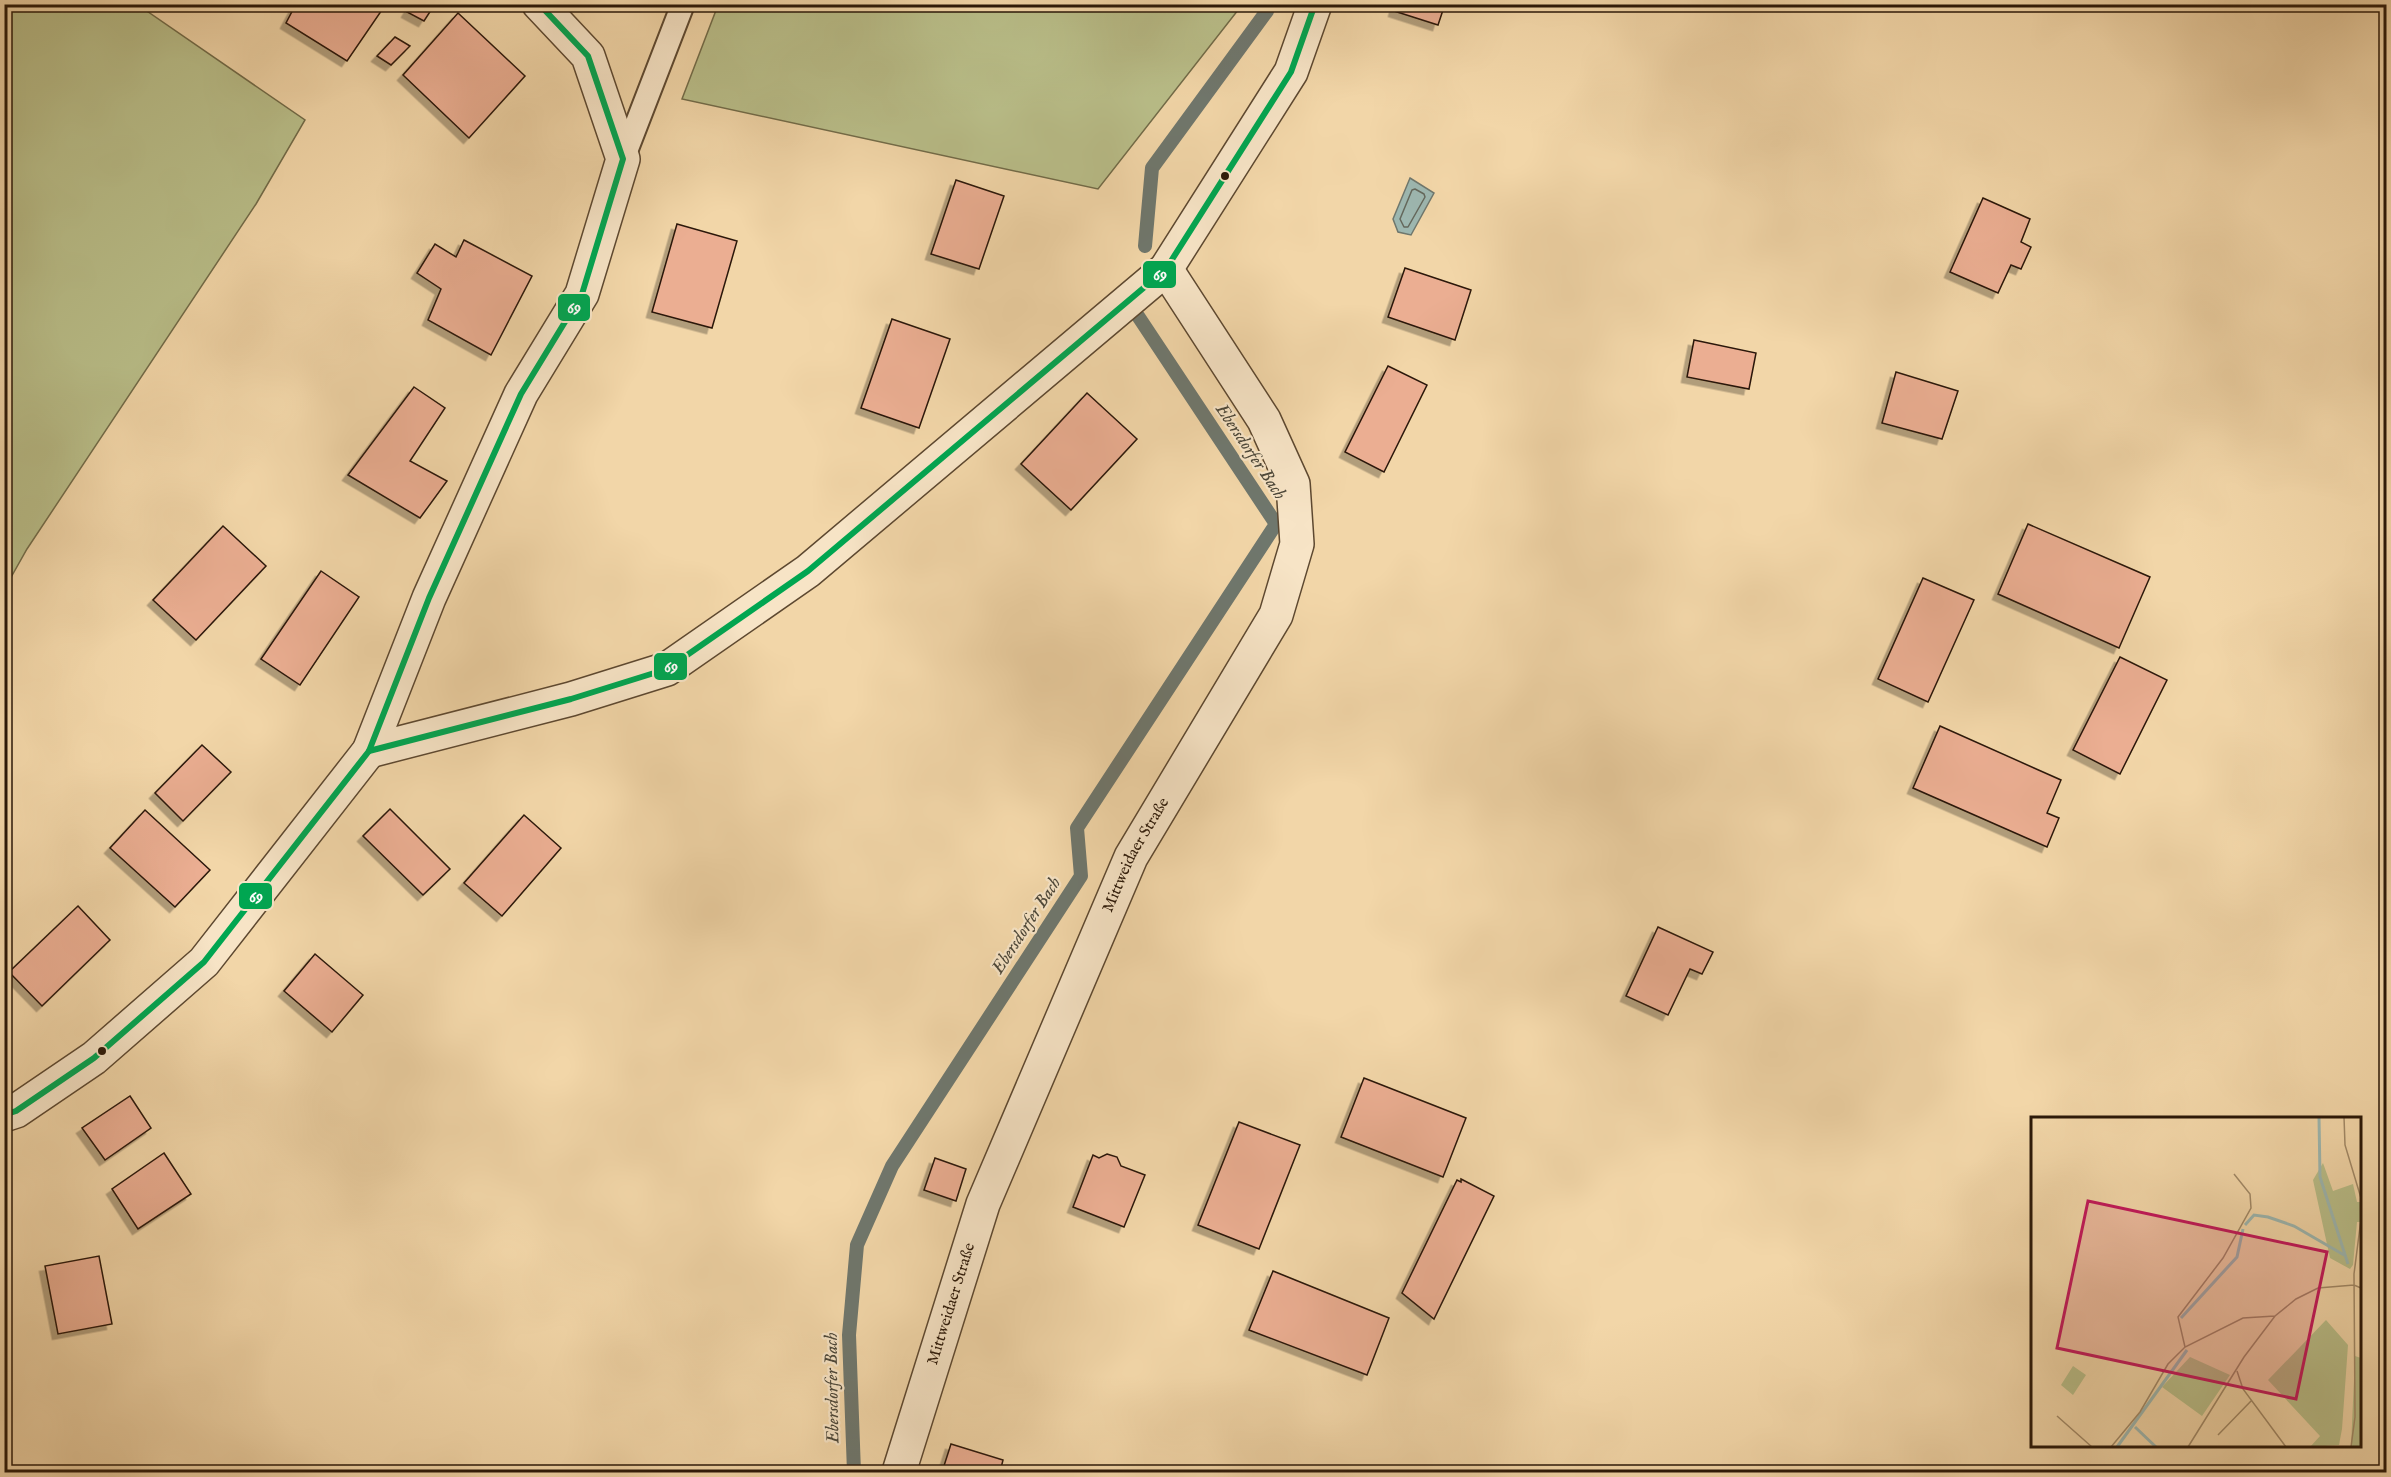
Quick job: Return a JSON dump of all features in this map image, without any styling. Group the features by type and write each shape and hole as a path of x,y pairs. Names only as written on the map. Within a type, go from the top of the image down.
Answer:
{"street":[{"path":"4,1115 16,1110 94,1058 204,962 369,751 429,598 516,405 582,294 623,159 588,56 539,4"},
{"path":"369,751 571,699 667,669 808,571 1166,269 1291,72 1315,4"},
{"name":"Mittweidaer Straße","path":"899,1473 982,1204 1126,867 1192,752 1276,615 1298,544 1293,484 1264,420 1166,269"}],"lane":[{"path":"623,159 683,4"}],"green space":[{"path":"5,4 138,5 305,120 256,204 27,549 5,588"},
{"path":"718,4 1242,5 1098,189 682,99"}],"water":[{"path":"1410,178 1434,193 1411,235 1398,232 1393,219"}],"building":[{"path":"296,4 386,4 347,61 286,23"},
{"path":"412,4 435,4 424,21 407,12"},
{"path":"1396,4 1445,4 1438,25 1394,11"},
{"path":"458,13 525,76 469,138 403,75"},
{"path":"395,37 410,46 391,65 377,56"},
{"path":"956,180 1004,196 979,269 931,254"},
{"path":"1983,198 2030,219 2021,242 2031,247 2021,269 2011,265 1998,293 1950,272"},
{"path":"677,224 737,241 712,328 652,312"},
{"path":"464,240 532,276 491,355 428,320 441,289 417,273 435,244 456,257"},
{"path":"1405,268 1471,290 1455,340 1388,317"},
{"path":"892,319 950,339 919,428 861,408"},
{"path":"1694,340 1756,353 1749,389 1687,377"},
{"path":"1388,366 1427,385 1384,472 1345,452"},
{"path":"1896,372 1958,391 1942,439 1882,423"},
{"path":"414,387 445,408 410,461 447,481 420,518 348,475"},
{"path":"1087,393 1137,439 1071,510 1021,464"},
{"path":"2028,524 2150,577 2119,648 1998,594"},
{"path":"223,526 266,566 196,640 153,600"},
{"path":"321,571 359,597 300,685 261,659"},
{"path":"1923,578 1974,600 1928,702 1878,679"},
{"path":"2120,657 2167,680 2120,774 2073,750"},
{"path":"1940,726 2061,780 2047,813 2059,818 2047,847 1913,788"},
{"path":"202,745 231,772 183,821 155,793"},
{"path":"390,809 450,869 423,895 363,836"},
{"path":"145,810 210,870 175,907 110,848"},
{"path":"524,815 561,848 502,916 464,883"},
{"path":"78,906 110,940 42,1006 9,972"},
{"path":"1658,927 1713,952 1702,974 1690,969 1668,1015 1626,996"},
{"path":"315,954 363,995 332,1032 284,991"},
{"path":"1364,1078 1466,1118 1443,1177 1341,1137"},
{"path":"130,1096 151,1128 105,1160 82,1128"},
{"path":"1239,1122 1300,1145 1259,1249 1198,1225"},
{"path":"164,1153 191,1194 138,1229 112,1189"},
{"path":"1107,1154 1117,1157 1121,1166 1145,1175 1124,1227 1073,1207 1093,1155 1099,1158"},
{"path":"935,1158 966,1169 956,1201 924,1190"},
{"path":"1461,1179 1494,1196 1434,1319 1402,1293 1457,1180 1461,1182"},
{"path":"99,1256 112,1324 58,1334 45,1266"},
{"path":"1273,1271 1389,1318 1367,1375 1249,1330"},
{"path":"951,1444 1003,1460 1000,1472 942,1472"}],"waterway":[{"name":"Ebersdorfer Bach","path":"1145,246 1152,168 1267,11 1269,4"},
{"name":"Ebersdorfer Bach","path":"854,1472 849,1335 857,1245 892,1166 1081,876 1077,828 1276,524 1138,316"}],"transit line":[{"name":"69","path":"4,1115 16,1111 94,1058 204,962 369,751 429,598 521,394 582,294 623,159 588,56 539,4"},
{"name":"69","path":"369,751 571,699 667,669 808,571 1166,269 1291,72 1315,4"}]}
